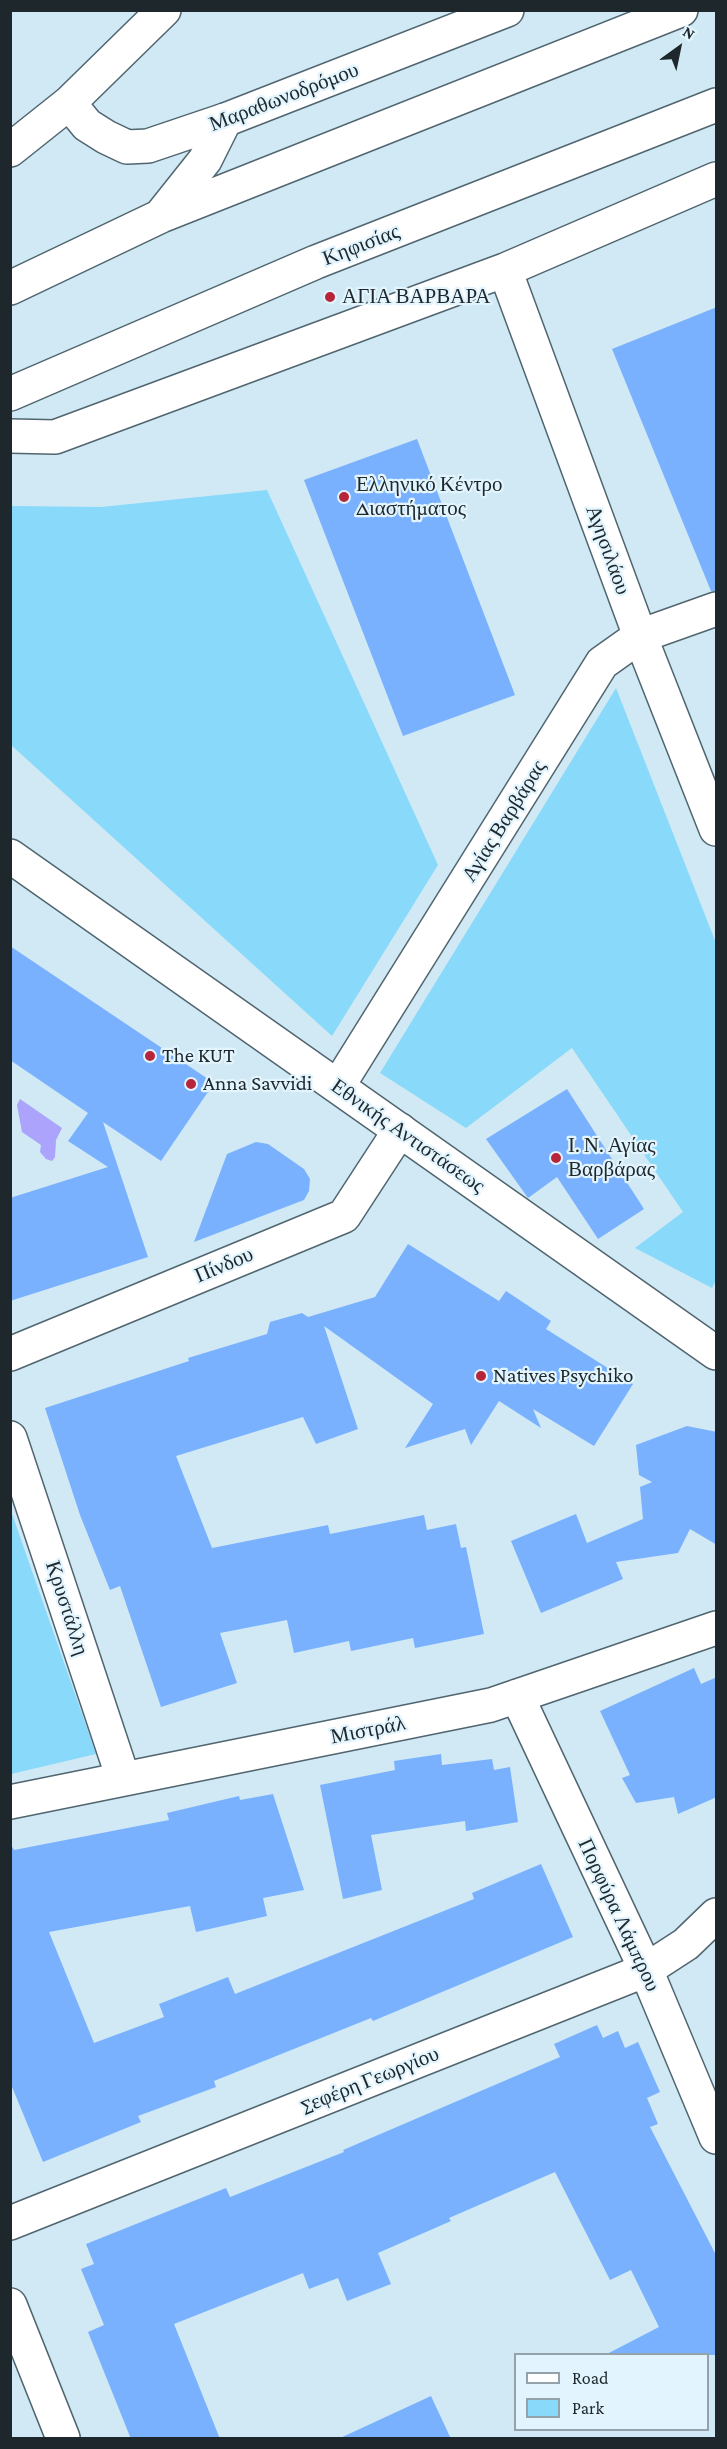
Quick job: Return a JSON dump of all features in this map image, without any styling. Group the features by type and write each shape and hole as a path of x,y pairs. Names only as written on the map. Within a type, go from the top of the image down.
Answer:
{"street":[{"path":"10,150 69,103 164,10"},
{"name":"Μαραθωνοδρόμου","path":"69,103 87,125 127,147 148,146 225,120 507,10"},
{"path":"10,288 161,216 681,10"},
{"name":"Κηφισίας","path":"10,394 316,262 717,105"},
{"path":"161,216 205,160 225,120"},
{"path":"10,436 56,437 505,270 717,179"},
{"name":"Αγησιλάου","path":"505,270 640,636 717,829"},
{"name":"Αγίας Βαρβάρας","path":"338,1086 602,663 640,636 717,609"},
{"name":"Εθνικής Αντιστάσεως","path":"10,856 715,1348"},
{"name":"Πίνδου","path":"10,1354 344,1216 400,1130"},
{"name":"Κρυστάλλη","path":"10,1438 123,1778"},
{"name":"Μιστράλ","path":"10,1802 491,1705 717,1628"},
{"name":"Πορφύρα Λάμπρου","path":"518,1696 646,1970 717,2137"},
{"name":"Σεφέρη Γεωργίου","path":"10,2223 646,1970 686,1944 717,1915"},
{"path":"10,2305 63,2439"}],"green space":[{"path":"267,490 438,865 332,1036 11,745 11,506 101,507"},
{"path":"616,688 716,943 716,1280 712,1288 635,1248 683,1212 572,1048 466,1128 380,1073"},
{"path":"10,1508 96,1754 11,1774 10,1774"}],"shaded area":[{"path":"20,1099 62,1128 56,1140 55,1157 52,1161 46,1159 40,1152 41,1145 22,1132 17,1105"}],"building":[{"path":"717,307 717,591 711,591 612,349"},
{"path":"417,439 515,695 403,736 304,480"},
{"path":"10,946 214,1083 161,1161 103,1122 148,1257 10,1301 10,1198 108,1167 68,1141 88,1113 10,1060"},
{"name":"Ι. Ν. Αγίας Βαρβάρας","path":"567,1089 644,1209 598,1239 557,1177 528,1198 486,1139"},
{"path":"256,1142 268,1144 304,1169 310,1179 309,1191 304,1200 194,1242 227,1154"},
{"path":"408,1244 499,1301 506,1291 551,1321 546,1329 633,1384 594,1446 533,1409 541,1428 499,1401 471,1445 465,1429 405,1448 433,1404 324,1326 358,1429 316,1444 303,1417 176,1456 212,1548 328,1525 330,1534 424,1515 427,1530 456,1524 461,1548 466,1547 484,1634 415,1648 413,1638 351,1651 349,1641 294,1653 287,1620 220,1633 237,1683 161,1707 120,1586 110,1590 80,1515 45,1408 189,1361 188,1358 267,1334 270,1322 302,1313 308,1317 375,1297"},
{"path":"687,1426 717,1432 717,1545 690,1529 678,1553 616,1562 623,1579 541,1613 511,1541 576,1514 587,1543 643,1519 640,1487 652,1482 639,1475 636,1445"},
{"path":"694,1668 701,1684 717,1677 717,1797 678,1814 674,1797 636,1803 622,1778 630,1775 600,1711"},
{"path":"441,1754 442,1765 492,1759 494,1770 510,1767 518,1822 466,1831 465,1821 371,1835 382,1890 343,1899 320,1785 395,1770 394,1761"},
{"path":"273,1794 304,1890 263,1898 267,1916 196,1932 190,1906 49,1932 94,2043 164,2017 159,2004 228,1977 235,1994 474,1899 472,1893 541,1864 573,1937 373,2021 371,2018 214,2081 216,2087 138,2116 141,2122 43,2162 10,2082 10,1843 14,1850 169,1820 167,1813 239,1796 240,1800"},
{"path":"597,2025 603,2038 618,2031 625,2048 638,2042 660,2092 647,2098 658,2124 650,2127 717,2257 717,2355 709,2355 709,2353 609,2353 659,2327 631,2270 610,2280 555,2172 449,2218 451,2221 378,2253 391,2284 347,2301 338,2278 309,2289 303,2273 174,2324 220,2439 131,2439 88,2332 104,2325 81,2269 94,2264 86,2244 226,2188 230,2197 344,2152 343,2150 560,2057 554,2044"},
{"path":"431,2396 451,2439 338,2439"}],"place":[{"name":"ΑΓΙΑ ΒΑΡΒΑΡΑ","path":"330,297"},
{"name":"Ελληνικό Κέντρο Διαστήματος","path":"344,497"},
{"name":"The KUT","path":"150,1056"},
{"name":"Anna Savvidi","path":"191,1084"},
{"name":"Ι. Ν. Αγίας Βαρβάρας","path":"556,1158"},
{"name":"Natives Psychiko","path":"481,1376"}]}
